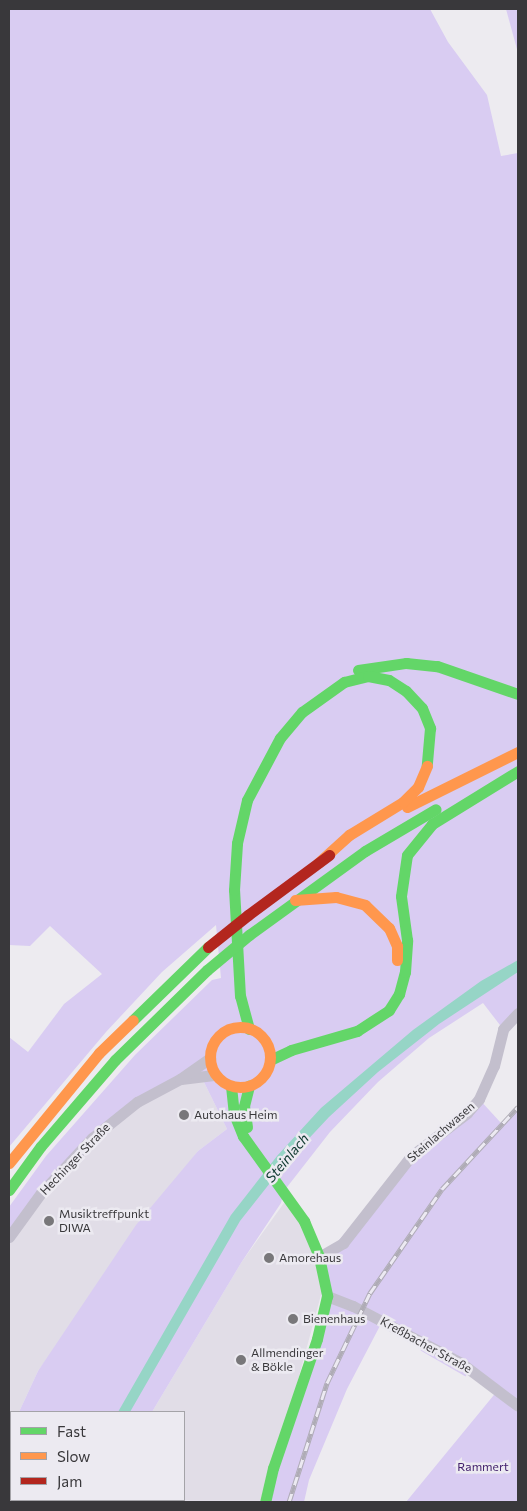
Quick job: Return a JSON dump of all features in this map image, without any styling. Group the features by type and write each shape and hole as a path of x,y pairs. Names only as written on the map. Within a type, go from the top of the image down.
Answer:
{"main road":[{"path":"232,1028 234,1002 227,896 230,845 244,796 263,754 285,723 312,695 340,676 384,664 437,666 518,694"},
{"path":"249,1029 232,1028 216,1039 210,1058 216,1075 231,1086 249,1086 264,1075 270,1060 267,1045 249,1029 240,996 234,890 237,843 247,800 280,738 302,712 344,682 368,676 389,680 406,691 422,708 430,728 427,769 418,787 403,802 349,835 318,863"},
{"path":"9,1163 99,1053 208,948 248,914 318,863 419,800 518,752"},
{"path":"9,1190 47,1139 114,1060 207,970 249,935 365,851 428,814 518,771"},
{"path":"270,1060 290,1050 357,1031 389,1010 399,994 405,972 407,940 401,896 407,856 432,824 518,771"},
{"path":"267,1045 349,1026 368,1017 392,991 397,972 397,946 389,928 365,905 336,897 295,900"},
{"path":"231,1086 238,1126 304,1221 319,1257 326,1296 317,1339 273,1468 265,1502"},
{"path":"249,1086 245,1112 256,1152"}],"street":[{"name":"Steinlachwasen","path":"319,1257 343,1243 411,1156 467,1113 480,1099 494,1066 503,1029 518,1013"},
{"name":"Hechinger Straße","path":"9,1237 42,1193 92,1138 136,1102 180,1079 210,1058"},
{"name":"Hechinger Straße","path":"180,1079 216,1075"},
{"name":"Kreßbacher Straße","path":"326,1296 353,1306 461,1363 518,1406"}],"shaded area":[{"path":"201,1076 227,1129 198,1151 38,1371 19,1411 10,1411 9,1437 9,1237 42,1193 137,1102"},
{"path":"289,1196 325,1280 265,1502 99,1502 185,1501 185,1411 153,1411 241,1263"}],"green space":[{"path":"9,9 430,9 448,42 487,95 501,156 518,153 518,1015 503,1029 483,1003 429,1038 378,1082 330,1132 284,1191 281,1203 241,1263 153,1411 19,1411 38,1371 136,1225 198,1151 227,1129 201,1076 179,1079 110,1122 9,1237 9,1207 46,1156 135,1055 212,980 221,978 216,925 162,972 106,1032 9,1147 9,1037 28,1052 64,1004 102,974 50,926 30,946 9,945"},
{"path":"506,9 518,9 518,53"},
{"name":"Rammert","path":"479,1099 501,1123 518,1107 518,1502 406,1502 498,1390 383,1320 347,1389 309,1480 304,1502 265,1502 323,1315 319,1257 328,1253 411,1156"},
{"path":"422,1348 467,1374 466,1377 420,1351"},
{"path":"10,1466 10,1501 100,1501 99,1502 9,1502"}],"water":[{"name":"Steinlach","path":"518,960 518,972 439,1024 378,1072 329,1117 285,1164 240,1221 131,1411 119,1411 231,1215 277,1156 321,1108 413,1030 481,981"}],"railway":[{"path":"289,1502 327,1383 370,1293 442,1189 518,1107"}],"traffic: fast":[{"path":"358,670 406,663 437,666 518,694"},
{"path":"249,1029 240,996 234,890 237,843 247,800 280,738 302,712 344,682 368,676 389,680 406,691 422,708 430,728 427,766"},
{"path":"270,1060 291,1050 357,1031 389,1010 399,994 405,972 407,940 401,896 407,855 432,824 518,771"},
{"path":"249,935 365,851 436,809"},
{"path":"207,970 249,935"},
{"path":"133,1020 208,947"},
{"path":"9,1190 41,1146 115,1060 207,970"},
{"path":"231,1086 234,1114 243,1136 304,1221 319,1257 327,1296 317,1339 273,1468 265,1502"},
{"path":"247,1127 244,1106 249,1086"}],"traffic: slow":[{"path":"407,807 518,752"},
{"path":"318,863 349,835 403,802 418,787 427,766"},
{"path":"295,900 336,897 365,905 389,928 397,946 397,960"},
{"path":"9,1163 99,1053 133,1020"},
{"path":"240,1027 257,1032 265,1040 270,1057 265,1074 257,1082 240,1087 223,1082 215,1074 210,1057 215,1040 223,1032 240,1027"}],"traffic: jam":[{"path":"248,915 329,855"},
{"path":"208,947 248,915"}],"place":[{"name":"Autohaus Heim","path":"184,1115"},
{"name":"Musiktreffpunkt DIWA","path":"49,1221"},
{"name":"Amorehaus","path":"269,1258"},
{"name":"Bienenhaus","path":"293,1319"},
{"name":"Allmendinger & Bökle","path":"241,1360"}]}
